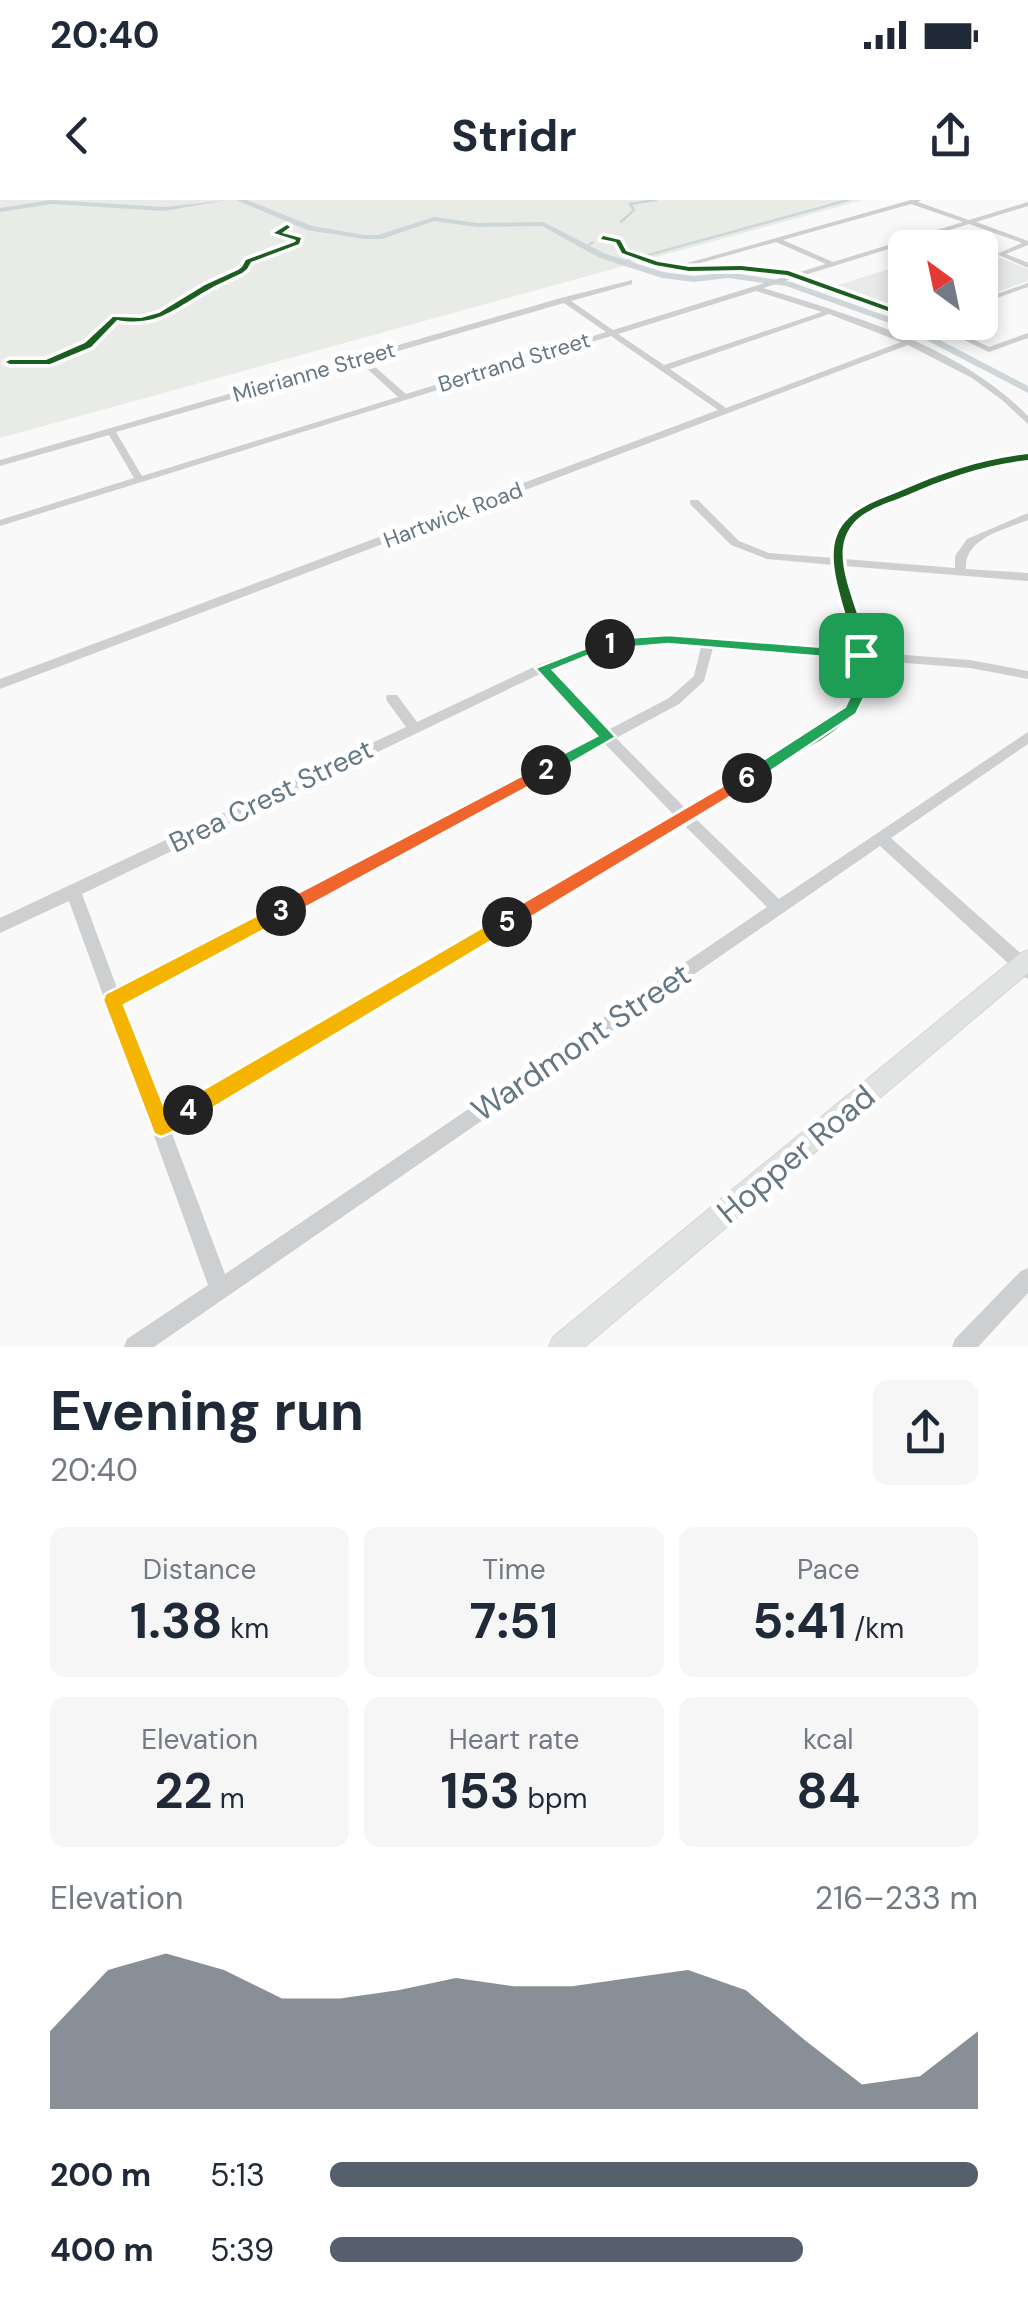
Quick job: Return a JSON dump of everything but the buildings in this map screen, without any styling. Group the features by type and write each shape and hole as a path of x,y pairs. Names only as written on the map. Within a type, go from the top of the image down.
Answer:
{"main road":[{"name":"Hopper Road","path":"564,1347 1026,966"}],"street":[{"path":"679,267 915,201 1028,243"},
{"name":"Bertrand Street","path":"0,523 1028,204"},
{"path":"776,240 831,264"},
{"path":"1000,254 1028,243"},
{"path":"1000,254 1028,266"},
{"name":"Mierianne Street","path":"0,463 629,282"},
{"path":"998,296 1028,286"},
{"path":"756,287 832,311 906,343 991,387 1028,421"},
{"path":"564,300 725,411"},
{"path":"662,369 832,311"},
{"path":"968,340 989,350 1028,335"},
{"name":"Hartwick Road","path":"0,684 906,343"},
{"path":"362,358 402,396"},
{"path":"111,431 139,480"},
{"path":"161,1126 685,816 851,710 864,684 841,564 840,542 845,527 876,505 961,467 1028,457"},
{"path":"694,502 735,543 789,560 1028,577"},
{"path":"961,572 960,556 971,541 1028,516"},
{"name":"Brea Crest Street","path":"0,926 582,651 622,642 708,642 970,664 1028,676"},
{"path":"112,1000 608,737 695,685 708,642"},
{"path":"542,668 778,908"},
{"path":"392,698 414,728"},
{"name":"Wardmont Street","path":"134,1347 1028,737"},
{"path":"882,838 1026,966"},
{"path":"73,891 220,1289"},
{"path":"963,1347 1028,1278"}],"shaded area":[{"path":"0,200 863,200 0,438"},
{"path":"998,257 1028,269 1028,281 998,292"},
{"path":"888,269 888,306 832,287"}],"waterway":[{"path":"0,210 52,202 164,209 224,200"},
{"path":"240,200 310,228 364,237 379,237 434,219 477,225 543,224 603,256 662,275 694,279 728,275 788,284 906,326 1028,390"},
{"path":"621,222 634,210 630,204 656,200"},
{"path":"623,262 848,200"},
{"path":"589,245 593,242"}],"cycle path":[{"path":"10,362 47,362 88,345 115,318 141,321 162,315 245,268 248,261 297,243 299,239 277,233 287,227"},
{"path":"603,238 618,241 624,252 657,264 788,273 888,309"},
{"path":"161,1126 685,817 837,722 856,699 863,675 861,649 840,572 838,549 845,528 864,511 935,480 980,465 1028,457"}],"route":[{"path":"644,640 861,655 864,684 860,698 837,722 161,1126 112,1000 608,737 542,668 582,651 644,640"}]}
